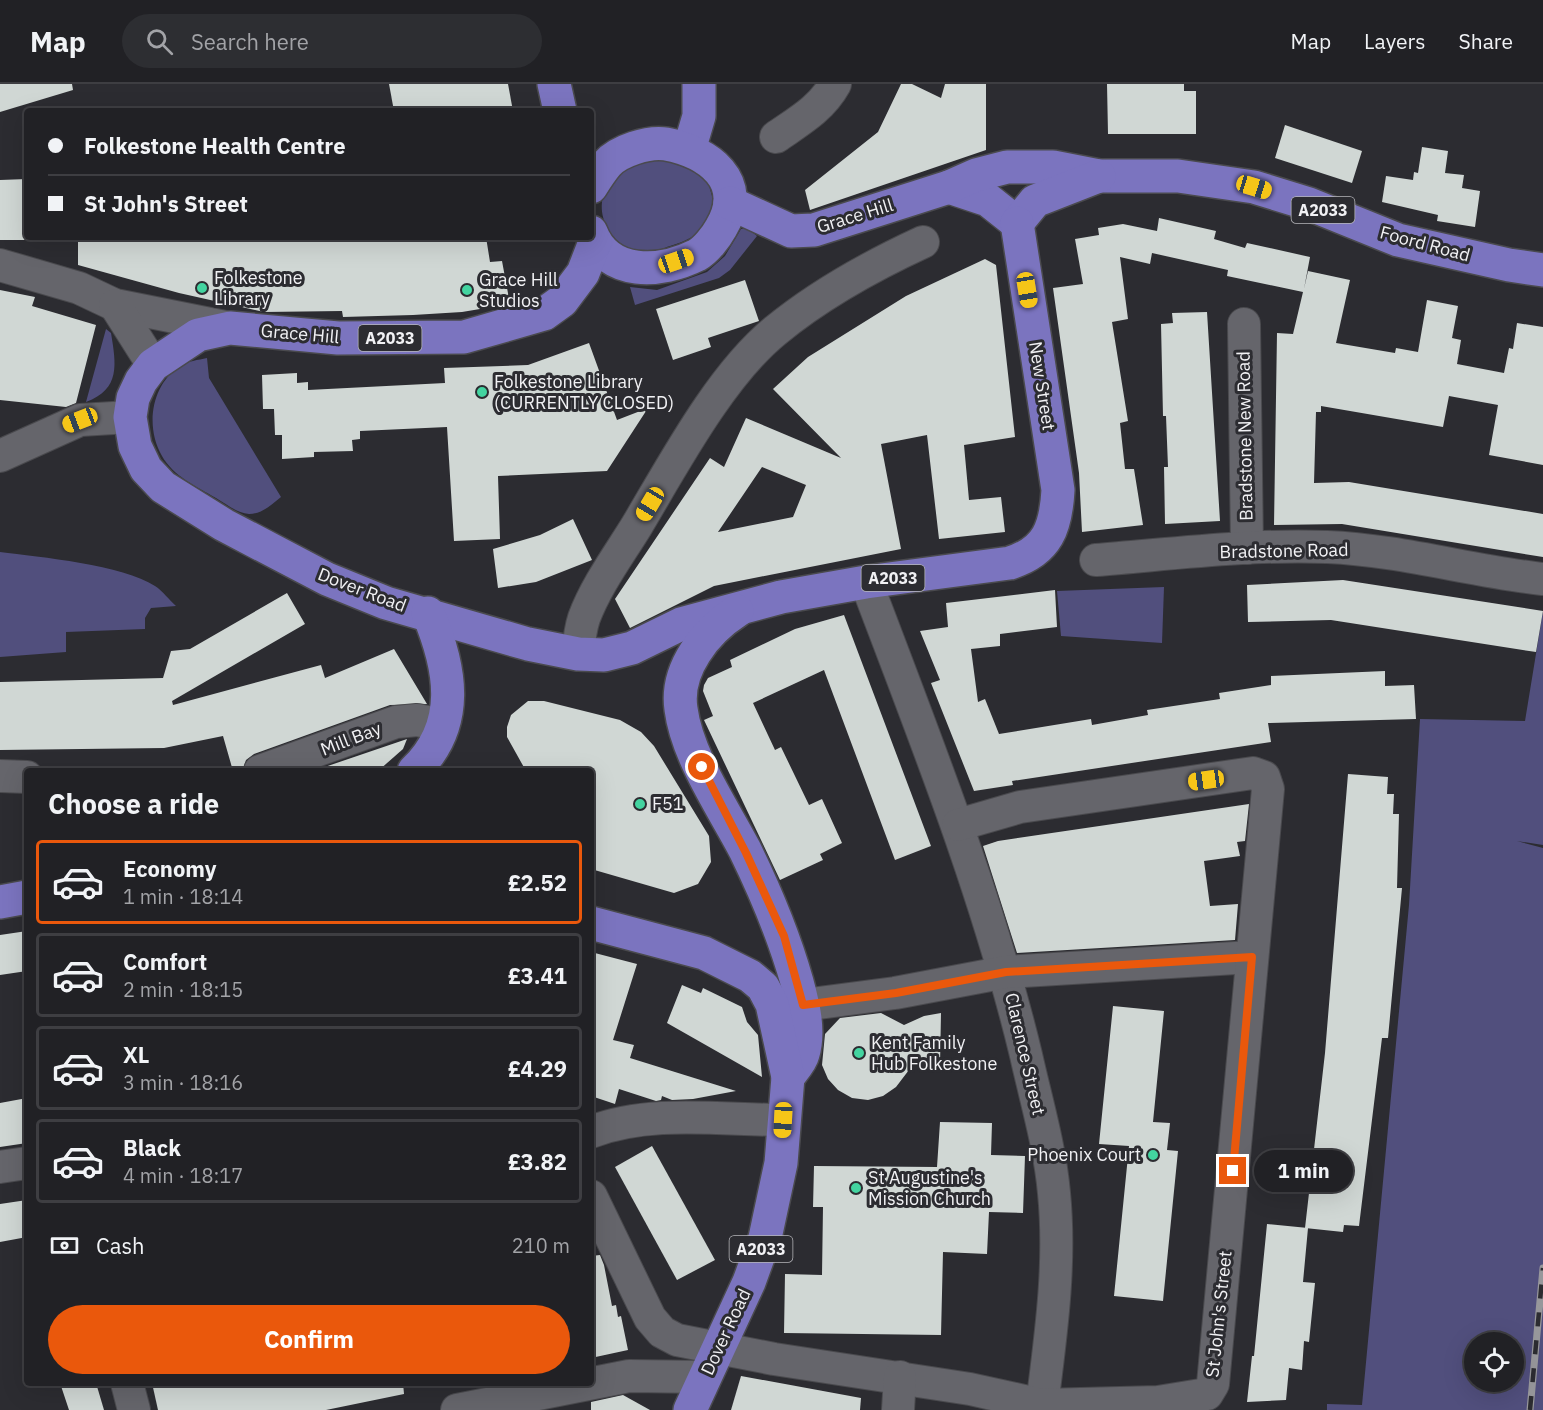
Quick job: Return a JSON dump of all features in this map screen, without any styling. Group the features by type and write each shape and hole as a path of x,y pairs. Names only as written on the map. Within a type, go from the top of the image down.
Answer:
{"main road":[{"path":"554,84 559,108"},
{"path":"689,150 699,116 699,84"},
{"path":"594,183 608,162 628,151 662,143 689,150 707,160 726,178 730,203 719,231 698,254 654,268 626,267 608,257 594,238"},
{"name":"Grace Hill","path":"730,203 791,231 814,230 949,187 976,174 1008,167 1053,167 1099,176"},
{"path":"949,187 988,200 1017,224 1035,201 1099,176"},
{"name":"Foord Road","path":"1099,176 1178,176 1254,187 1309,204 1398,240 1509,266 1543,270"},
{"name":"New Street","path":"866,582 1010,563 1027,557 1041,546 1050,533 1058,490 1017,224"},
{"name":"Grace Hill","path":"153,365 198,335 230,328 338,338 464,337 544,314 562,301 583,273 592,240"},
{"name":"Dover Road","path":"153,365 141,381 133,398 130,417 135,446 146,469 163,488 224,525 327,579 386,603 528,644 578,654 604,655 632,648 681,624 709,614 741,609"},
{"name":"A2033","path":"788,1077 802,1057 806,1042 803,1005 784,936 746,853 694,751 680,708 686,673 698,646 727,618 741,609 781,597 866,582"},
{"path":"428,614 446,664 447,689 431,748"},
{"path":"0,902 24,898"},
{"name":"A2033","path":"594,924 704,953 750,976 763,987 772,1004 788,1077"},
{"name":"Dover Road","path":"690,1410 720,1346 765,1238 781,1163 788,1077"}],"street":[{"path":"776,137 810,114 825,100 835,84"},
{"path":"578,654 580,630 590,603 672,466 734,373 774,332 828,293 877,263 924,242"},
{"path":"0,265 79,288 115,305 230,328"},
{"path":"115,305 153,365"},
{"name":"Bradstone New Road","path":"1244,324 1247,548"},
{"path":"0,456 80,420 130,417"},
{"name":"Bradstone Road","path":"1096,560 1247,548 1327,547 1401,554 1543,579"},
{"name":"Clarence Street","path":"866,582 957,825 1006,972 1036,1097 1054,1191 1057,1243 1054,1306 1042,1405"},
{"name":"Mill Bay","path":"268,768 396,722 417,720 431,748"},
{"name":"St John's Street","path":"594,1202 650,1318 662,1332 677,1340 720,1346 774,1359 900,1377 1042,1405 1080,1408 1158,1402 1207,1394 1213,1384 1268,789 1264,777 1253,773 1020,807 957,825"},
{"path":"0,776 24,777"},
{"path":"803,1005 896,993 1006,972 1252,957"},
{"path":"594,1131 611,1124 645,1119 783,1120"},
{"path":"0,1167 24,1163"},
{"path":"594,1383 629,1376 705,1377"},
{"path":"898,1410 900,1377"},
{"path":"128,1386 134,1410"},
{"path":"457,1410 578,1386"}],"shaded area":[{"path":"671,158 697,170 705,177 712,196 711,215 702,229 679,243 650,253 632,250 621,244 606,226 602,203 605,191 616,174 623,170 638,164"},
{"path":"747,228 757,236 730,270 719,278 635,305 630,287 657,290 707,272 725,256 741,229"},
{"path":"106,329 111,333 114,374 105,390 86,402"},
{"path":"207,358 209,378 281,497 258,512 249,514 236,510 186,480 167,463 157,445 153,420 154,407 163,384 180,366"},
{"path":"0,552 58,559 123,573 155,586 176,606 151,608 145,618 145,629 66,632 66,652 0,657"},
{"path":"1164,587 1162,643 1061,636 1057,591"},
{"path":"1543,611 1543,845 1517,841 1543,848 1543,1410 1327,1410 1327,1404 1362,1405 1409,905 1420,719 1525,721"}],"building":[{"path":"0,84 72,84 73,90 0,112"},
{"path":"389,84 508,84 512,108 393,108"},
{"path":"901,84 912,84 941,98 945,84 986,84 986,150 810,210 805,190 878,132"},
{"path":"1107,84 1184,84 1184,91 1196,91 1196,134 1108,134"},
{"path":"1285,125 1362,151 1352,183 1275,158"},
{"path":"1422,147 1448,151 1445,173 1464,175 1462,188 1480,191 1475,227 1437,221 1438,215 1382,202 1386,176 1413,180 1414,172 1418,173"},
{"path":"24,179 24,240 0,240 0,180"},
{"path":"1159,218 1216,231 1214,239 1245,248 1247,243 1310,257 1304,289 1308,271 1350,280 1336,343 1395,353 1396,348 1418,352 1427,300 1458,306 1452,338 1461,340 1457,364 1504,373 1509,348 1513,349 1517,323 1543,327 1543,465 1489,455 1498,405 1449,396 1443,427 1321,406 1321,412 1316,412 1314,483 1349,482 1543,514 1543,557 1342,524 1274,525 1277,333 1293,334 1303,292 1227,276 1228,270 1152,253 1150,264 1120,257 1128,319 1112,322 1128,421 1120,423 1125,469 1134,469 1143,525 1082,532 1079,473 1053,288 1083,284 1075,239 1099,235 1098,228 1123,224 1157,231"},
{"path":"78,240 486,240 490,262 502,261 510,304 462,312 413,315 343,317 342,311 264,312 179,293 78,265"},
{"path":"985,259 996,265 1015,437 964,445 969,500 1001,497 1005,532 939,539 927,435 881,444 901,549 714,586 630,628 615,599 710,458 724,467 746,418 841,458 773,389 808,357 906,296","holes":["762,467 806,485 793,517 718,532"]},
{"path":"745,280 759,321 708,338 711,347 673,360 656,309"},
{"path":"0,290 35,297 32,306 96,325 76,403 66,407 0,400"},
{"path":"1207,312 1220,521 1165,524 1164,467 1168,467 1166,416 1163,416 1161,324 1173,323 1172,313"},
{"path":"589,343 617,420 648,408 607,471 498,476 500,539 454,541 447,427 360,431 360,439 352,440 353,451 314,452 314,457 282,459 282,435 275,435 274,409 263,409 262,375 297,373 297,383 308,382 308,390 445,383 444,368 528,365"},
{"path":"573,519 592,560 536,582 498,588 493,549 540,535"},
{"path":"1343,580 1543,611 1536,652 1331,620 1248,622 1247,585"},
{"path":"1055,590 1057,627 1000,634 1000,646 971,649 978,702 985,699 999,734 1091,719 1092,725 1148,715 1147,710 1220,699 1219,693 1271,685 1271,676 1385,671 1385,686 1414,685 1416,719 1268,723 1271,742 1012,781 1013,785 974,791 931,683 940,680 920,631 948,627 946,603"},
{"path":"287,593 305,624 172,701 173,705 321,665 325,678 394,649 427,704 390,705 254,754 246,760 243,768 232,768 223,736 164,748 0,750 0,682 163,678 171,651 190,649"},
{"path":"844,615 931,846 895,860 824,670 753,703 775,750 781,747 809,805 822,799 842,843 820,854 823,860 780,880 704,720 713,716 703,691 704,685 708,678 732,667 730,660 795,629"},
{"name":"F51","path":"528,701 544,701 620,720 641,732 654,746 709,836 711,862 698,884 674,893 594,870 594,768 524,768 507,737 511,715"},
{"path":"407,739 403,749 381,768 322,768"},
{"path":"1348,774 1388,777 1387,794 1394,794 1393,814 1399,814 1397,888 1402,888 1388,1038 1382,1038 1359,1226 1344,1225 1343,1232 1305,1228 1325,1053"},
{"path":"1249,804 1245,841 1237,842 1240,856 1204,861 1210,906 1238,904 1235,940 1017,953 983,846 998,841"},
{"path":"24,931 24,971 0,975 0,935"},
{"path":"594,953 637,964 613,1040 634,1045 630,1058 736,1091 693,1099 672,1100 662,1096 661,1100 656,1101 619,1089 615,1104 594,1097"},
{"path":"682,985 701,993 703,988 742,1007 747,1022 758,1035 762,1077 667,1023"},
{"name":"Phoenix Court","path":"1113,1006 1164,1011 1153,1122 1170,1123 1167,1150 1178,1151 1163,1301 1114,1296 1129,1146 1099,1144"},
{"path":"881,1013 904,1025 924,1016 941,1013 940,1066 912,1066 896,1087 883,1096 868,1100 852,1098 838,1090 828,1079 822,1065 825,1034 840,1018"},
{"path":"24,1099 24,1143 0,1147 0,1103"},
{"path":"940,1122 992,1123 991,1155 1025,1156 1023,1213 989,1212 987,1254 943,1252 941,1335 784,1333 785,1274 822,1275 823,1207 813,1207 814,1166 937,1167"},
{"path":"652,1146 715,1260 677,1280 615,1167"},
{"path":"24,1200 24,1238 0,1242 0,1204"},
{"path":"1267,1224 1308,1228 1303,1282 1315,1283 1309,1342 1304,1341 1302,1370 1289,1368 1286,1400 1247,1402 1252,1356 1254,1356"},
{"path":"600,1255 604,1265 612,1306 616,1305 618,1317 621,1316 628,1350 594,1357 594,1256"},
{"path":"741,1376 861,1398 860,1410 731,1410"},
{"path":"61,1386 97,1386 104,1410 69,1410"},
{"path":"153,1386 403,1386 404,1394 326,1410 158,1410"},
{"path":"623,1395 650,1410 591,1410 591,1402"}],"railway":[{"path":"1530,1410 1543,1268"}],"place":[{"name":"Folkestone Library","path":"202,288"},
{"name":"Grace Hill Studios","path":"467,290"},
{"name":"Folkestone Library (CURRENTLY CLOSED)","path":"482,392"},
{"name":"F51","path":"640,804"},
{"name":"Kent Family Hub Folkestone","path":"859,1053"},
{"name":"Phoenix Court","path":"1153,1155"},
{"name":"St Augustine's Mission Church","path":"856,1188"}],"route":[{"path":"702,767 746,853 784,936 803,1005 896,993 1006,972 1252,957 1233,1171"}]}
